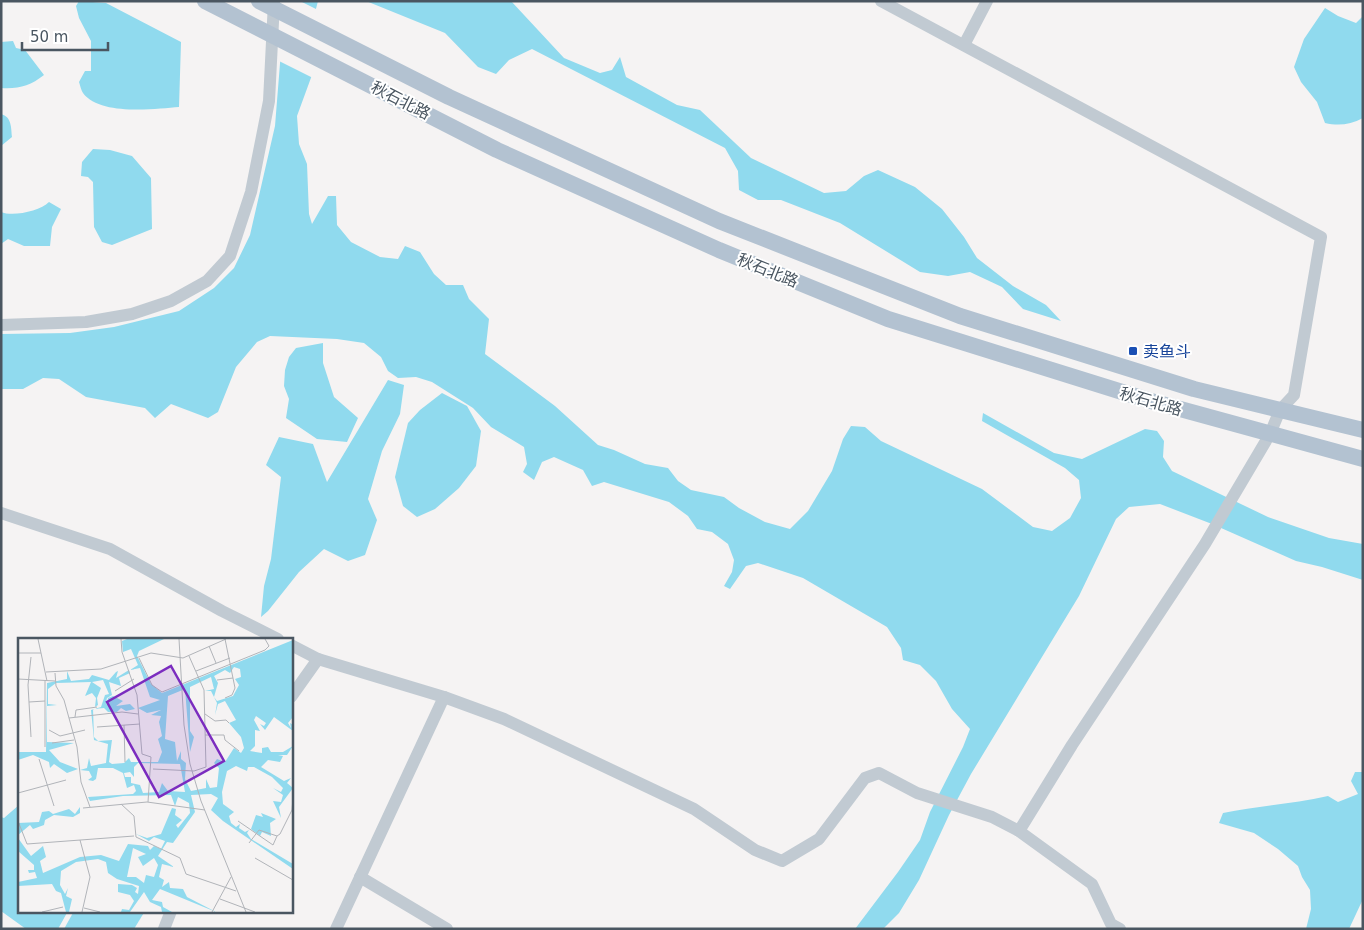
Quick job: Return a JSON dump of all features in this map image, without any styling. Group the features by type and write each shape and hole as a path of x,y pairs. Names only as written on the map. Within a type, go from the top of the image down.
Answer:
{"main road":[{"name":"秋石北路","path":"205,1 506,154 719,250 888,319 1151,401 1363,459"},
{"name":"秋石北路","path":"259,1 449,97 719,221 960,316 1194,389 1363,430"}],"street":[{"path":"1,325 86,322 132,314 171,301 207,281 230,256 251,192 269,101 274,1"},
{"path":"881,1 1322,238 1294,395 1280,410 1270,434 1205,544 1072,745 1019,831"},
{"path":"964,45 987,1"},
{"path":"1,513 110,549 222,611 276,638"},
{"path":"292,645 318,658 444,697 504,719 694,810 755,850 782,861 819,839 865,778 879,773 917,793 992,817 1019,831 1092,884 1111,924 1120,929"},
{"path":"292,696 318,658"},
{"path":"336,929 444,697"},
{"path":"360,877 447,929"},
{"path":"164,929 171,912"}],"water":[{"path":"79,1 106,3 181,42 179,107 143,110 115,108 91,100 83,93 79,82 85,71 91,71 91,41 79,18 76,6"},
{"path":"285,1 318,1 308,40 312,75 297,116 299,144 307,164 309,214 312,224 328,196 336,196 337,225 351,242 380,257 398,259 405,246 420,252 434,274 446,285 463,285 469,299 489,319 485,354 555,406 598,445 645,464 668,468 678,481 691,490 724,497 739,508 765,522 790,529 808,511 832,471 843,439 851,426 865,427 881,441 982,489 1033,527 1052,531 1070,518 1081,498 1079,480 1065,468 982,421 983,413 1054,453 1082,459 1145,429 1157,431 1164,441 1163,457 1172,471 1268,517 1329,538 1363,544 1363,580 1296,561 1212,524 1160,504 1129,507 1116,519 1079,596 971,774 949,815 919,880 899,913 883,929 855,929 920,840 930,812 963,747 970,729 952,709 936,681 920,665 903,660 901,648 887,627 803,578 758,563 746,566 730,589 724,586 732,572 734,560 728,544 712,532 697,529 688,516 669,502 604,482 592,486 583,470 554,457 542,462 534,480 523,472 527,464 524,447 491,427 473,408 432,382 416,377 398,378 388,371 381,357 364,343 337,339 270,336 257,342 236,367 218,412 208,418 171,404 155,418 145,408 86,397 59,379 43,378 23,389 1,389 1,334 70,333 114,327 179,311 214,288 234,268 250,235 275,126"},
{"path":"366,1 511,1 564,58 600,73 612,70 620,57 626,77 677,105 700,110 751,158 824,193 846,191 864,176 878,170 915,187 942,209 964,237 977,258 1013,286 1046,305 1061,321 1023,309 1002,287 970,272 948,276 920,272 840,223 781,200 758,200 739,190 738,171 725,148 532,49 509,60 496,74 478,67 445,33"},
{"path":"1325,8 1338,16 1356,23 1363,16 1363,118 1339,125 1325,123 1317,102 1301,82 1294,67 1304,39"},
{"path":"13,41 16,48 25,50 44,75 24,86 1,88 1,42"},
{"path":"1,114 5,115 9,120 12,137 1,146"},
{"path":"93,149 110,150 132,156 151,178 152,229 112,245 102,242 94,227 93,182 88,177 81,176 82,162"},
{"path":"49,202 61,209 52,227 50,246 24,246 8,239 1,244 1,212 12,214 26,212 39,208"},
{"path":"323,343 323,363 334,397 358,418 347,442 317,439 286,418 289,399 284,386 285,370 289,357 296,348"},
{"path":"388,380 404,385 400,414 382,451 368,499 377,520 365,555 348,561 324,549 299,572 261,617 264,586 271,559 281,477 266,465 279,437 313,444 327,482"},
{"path":"442,393 467,406 481,431 476,466 459,488 435,509 417,517 403,506 395,477 408,423 420,410"},
{"path":"1355,772 1363,772 1363,899 1349,929 1306,929 1311,909 1310,890 1298,866 1278,849 1254,833 1219,823 1223,813 1328,796 1338,802 1358,794 1351,781"},
{"path":"18,806 18,912 67,912 58,929 26,929 1,911 1,817 4,818"},
{"path":"73,912 144,912 134,929 64,929"}],"pier":[{"path":"283,1 300,1 318,10 311,40 313,78 277,60"}],"place":[{"name":"卖鱼斗","path":"1133,351"}]}
